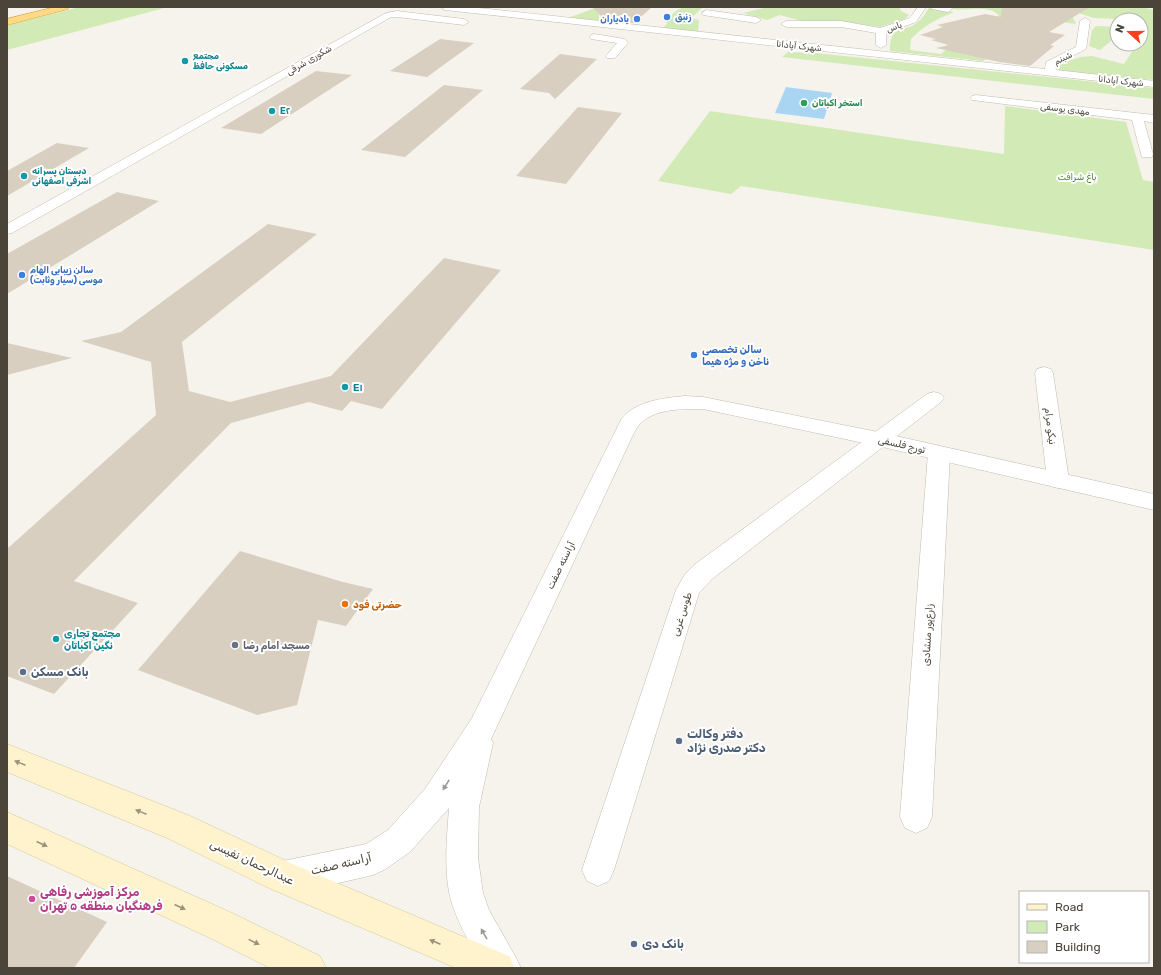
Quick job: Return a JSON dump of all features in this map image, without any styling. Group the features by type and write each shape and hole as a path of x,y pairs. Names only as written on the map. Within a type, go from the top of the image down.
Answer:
{"highway":[{"path":"7,22 66,7"}],"main road":[{"name":"عبدالرحمان نفیسی","path":"7,758 177,826 283,877 497,968"},
{"path":"7,828 220,925 308,968"}],"street":[{"name":"شهرک آپادانا","path":"445,7 520,15 706,21 881,54 1154,84"},
{"path":"520,15 530,7"},
{"name":"یاس","path":"881,54 882,31 913,20 922,7"},
{"path":"935,7 948,9"},
{"name":"شکوری شرقی","path":"7,230 389,15 397,14 476,23"},
{"path":"706,21 756,20"},
{"name":"شبنم","path":"1051,73 1050,64 1081,49 1085,21"},
{"path":"786,24 841,24 882,31"},
{"path":"587,36 622,41 623,43 611,56"},
{"name":"مهدی یوسفی","path":"976,98 1154,119"},
{"path":"1137,117 1147,154"},
{"name":"نیکو مرام","path":"1044,372 1058,480"},
{"name":"طوس غربی","path":"598,870 688,590 694,581 709,567 934,398"},
{"name":"تورج فلسفی","path":"649,410 674,403 703,403 878,439 1154,502"},
{"name":"آراسته صفت","path":"283,877 343,866 373,858 399,841 436,800 482,728 622,437 632,420 649,410"},
{"name":"زارع‌پور منشادی","path":"916,817 938,453"},
{"name":"آراسته صفت","path":"482,728 464,807 462,858 466,893 476,920 503,968"}],"green space":[{"path":"80,7 168,7 7,50 7,25"},
{"path":"598,7 606,8 599,15 599,20 664,28 672,15 679,9 688,7 703,7 691,18 699,20 698,33 565,19"},
{"path":"768,7 899,7 901,11 909,15 905,19 880,27 838,21 809,23 780,15 767,20 743,13"},
{"path":"1141,7 1154,10 1154,80 1059,72 1057,65 1080,57 1092,56 1124,64 1132,52 1149,52 1149,12 1109,12 1109,19 1094,18 1069,10 1069,16 1073,18 1076,24 1062,22 1014,44 983,61 890,51 892,36 895,32 919,21 929,8 954,12 920,30 911,39 910,50 941,54 948,48 945,42 989,27 999,15 993,11 981,9 962,10 949,8"},
{"path":"1096,26 1109,27 1109,43 1100,50 1089,46 1092,30"},
{"path":"788,52 815,53 1154,88 1154,99 782,57"},
{"name":"باغ شرافت","path":"1005,106 1126,122 1143,180 1154,182 1154,250 741,186 731,194 658,181 710,111 1004,154"}],"water":[{"name":"استخر اکباتان","path":"786,87 832,93 824,119 775,113"}],"building":[{"path":"592,7 652,7 634,23 605,20"},
{"path":"1002,7 1090,7 1049,32 1065,35 1050,45 1054,46 1030,66 999,62 936,48 949,45 931,40 936,39 920,35 943,27 937,25 985,14 1001,17"},
{"path":"440,39 474,43 427,77 390,71"},
{"path":"560,54 597,59 555,99 549,93 520,89"},
{"path":"316,71 352,75 261,134 221,128"},
{"path":"444,85 483,90 405,157 361,150"},
{"path":"578,107 622,113 566,184 516,176"},
{"name":"دبستان پسرانه اشرفی اصفهانی","path":"57,143 89,148 7,196 7,171"},
{"path":"117,192 159,201 7,294 7,254"},
{"name":"E۱","path":"268,224 317,234 182,342 189,391 230,402 331,376 444,258 501,270 382,409 351,401 342,411 309,402 231,423 74,581 138,603 54,694 7,676 7,549 156,415 151,362 81,341 121,332"},
{"path":"7,343 72,358 7,375"},
{"name":"مسجد امام رضا","path":"240,551 343,582 373,589 346,626 318,620 297,705 257,715 138,670"},
{"name":"مرکز آموزشی رفاهی فرهنگیان منطقه ۵ تهران","path":"7,876 107,922 74,968 7,968"}],"place":[{"name":"زنبق","path":"667,17"},
{"name":"یادیاران","path":"637,19"},
{"name":"مجتمع مسکونی حافظ","path":"185,61"},
{"name":"استخر اکباتان","path":"804,103"},
{"name":"E۲","path":"272,111"},
{"name":"دبستان پسرانه اشرفی اصفهانی","path":"24,176"},
{"name":"سالن زیبایی الهام موسی (سیار وثابت)","path":"22,275"},
{"name":"سالن تخصصی ناخن و مژه هیما","path":"694,355"},
{"name":"E۱","path":"345,387"},
{"name":"حضرتی فود","path":"345,604"},
{"name":"مجتمع تجاری نگین اکباتان","path":"56,639"},
{"name":"مسجد امام رضا","path":"235,645"},
{"name":"بانک مسکن","path":"23,672"},
{"name":"دفتر وکالت دکتر صدری نژاد","path":"679,741"},
{"name":"مرکز آموزشی رفاهی فرهنگیان منطقه ۵ تهران","path":"32,899"},
{"name":"بانک دی","path":"634,944"}]}
